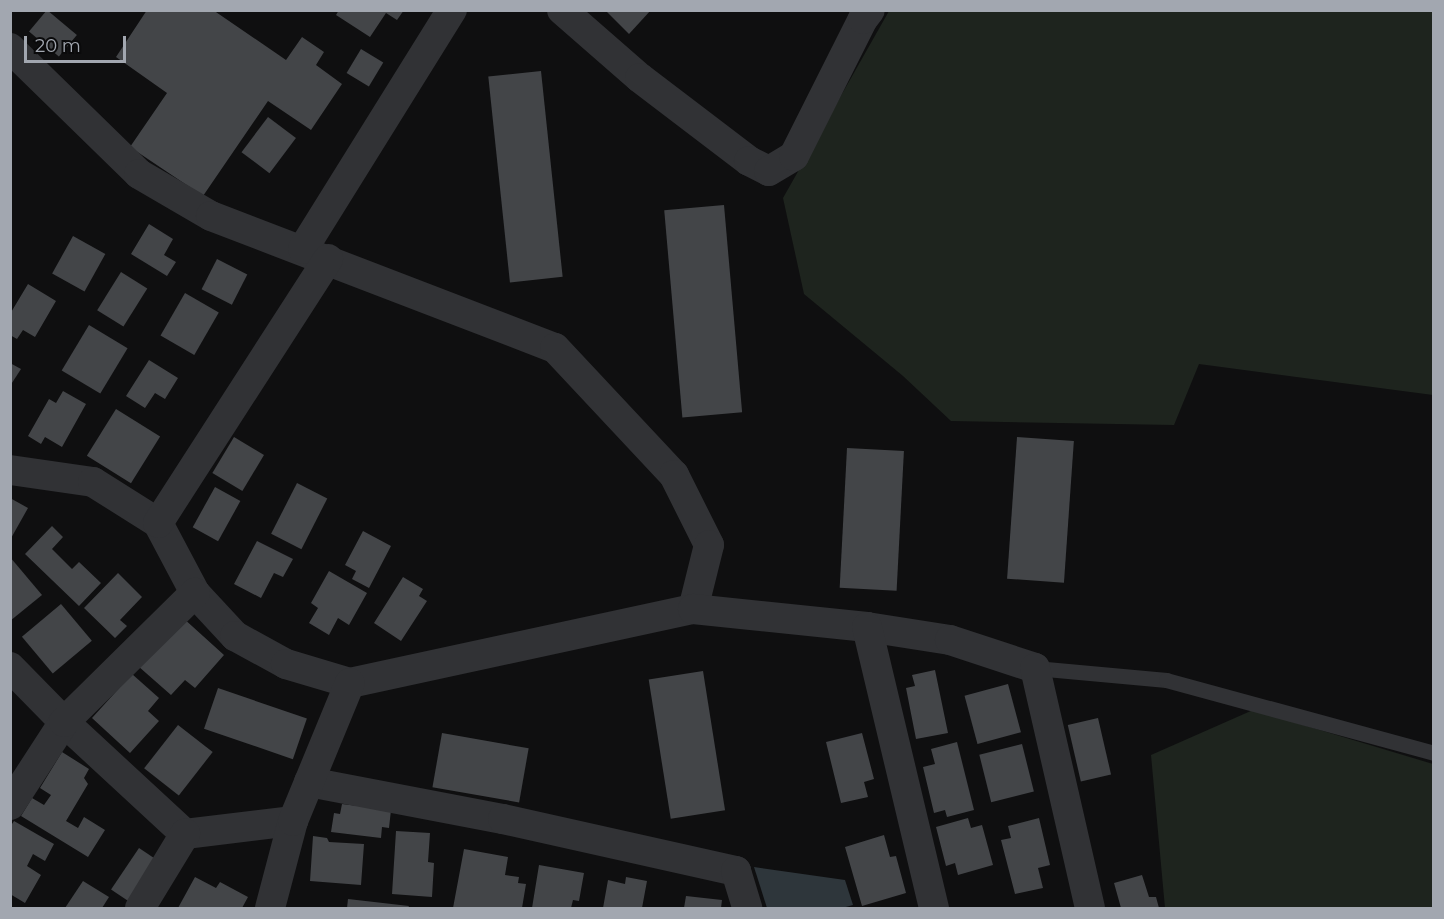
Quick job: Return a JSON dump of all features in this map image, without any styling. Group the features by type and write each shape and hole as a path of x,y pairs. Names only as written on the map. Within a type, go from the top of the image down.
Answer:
{"street":[{"path":"158,523 315,254 452,10"},
{"path":"562,10 639,78 749,161 769,171 794,156 863,19 870,10"},
{"path":"10,48 139,174 211,216 555,348 674,475 709,545 693,609"},
{"path":"10,470 93,482 158,523 195,593 235,636 286,664 350,683 693,609 867,627 950,640 1035,668 1090,909"},
{"path":"10,806 64,722 195,593"},
{"path":"867,627 934,909"},
{"path":"10,667 64,722 185,834 293,821"},
{"path":"270,909 293,821 350,683"},
{"path":"309,782 503,819 736,871 747,909"},
{"path":"140,909 185,834"}],"lane":[{"path":"1035,668 1166,681 1434,753"}],"shaded area":[{"path":"889,11 1433,11 1433,395 1199,364 1174,425 951,421 903,376 804,294 783,198"},
{"path":"1253,710 1433,764 1433,908 1165,908 1151,755"},
{"path":"754,867 845,880 853,905 842,908 767,908"}],"building":[{"path":"47,10 77,35 59,57 29,31"},
{"path":"147,10 213,10 286,60 302,37 324,52 316,65 342,84 311,130 268,101 203,196 130,147 167,93 116,57"},
{"path":"339,10 404,10 397,20 386,13 370,37 336,15"},
{"path":"605,10 651,10 629,34"},
{"path":"361,49 383,62 369,86 347,73"},
{"path":"541,71 563,277 510,282 488,77"},
{"path":"268,117 296,138 269,173 242,152"},
{"path":"724,205 742,412 682,417 664,210"},
{"path":"149,224 173,239 164,255 176,262 167,276 131,254"},
{"path":"73,236 105,254 85,292 52,274"},
{"path":"217,259 247,274 232,305 202,289"},
{"path":"121,272 147,288 123,327 97,310"},
{"path":"28,284 56,301 35,337 23,330 17,339 10,335 10,314"},
{"path":"185,293 219,312 194,355 160,335"},
{"path":"89,325 128,348 100,394 62,370"},
{"path":"149,360 178,378 165,399 155,393 145,408 126,396"},
{"path":"10,363 21,369 10,386"},
{"path":"63,391 86,404 62,447 45,437 41,444 28,436 49,399 56,403"},
{"path":"116,409 160,437 131,483 87,456"},
{"path":"234,437 264,455 242,491 212,473"},
{"path":"1017,437 1074,441 1064,583 1007,579"},
{"path":"847,448 904,451 897,591 840,588"},
{"path":"297,483 327,498 301,549 271,534"},
{"path":"215,487 240,501 218,541 193,527"},
{"path":"10,498 28,508 10,540"},
{"path":"52,526 63,537 52,549 72,569 79,562 101,583 79,606 25,554"},
{"path":"363,531 391,546 369,588 352,579 356,571 345,565"},
{"path":"257,541 293,559 283,577 274,573 261,598 234,584"},
{"path":"10,557 42,595 10,621"},
{"path":"329,571 367,593 349,625 338,618 329,635 309,623 318,608 311,603"},
{"path":"118,573 142,597 120,620 127,626 115,638 84,608"},
{"path":"403,577 423,589 419,596 427,601 401,641 374,623"},
{"path":"61,604 92,641 53,674 22,637"},
{"path":"182,617 224,655 195,688 185,680 171,695 138,666"},
{"path":"935,670 948,733 916,739 906,688 915,686 912,675"},
{"path":"703,671 725,810 671,819 649,680"},
{"path":"132,674 159,698 148,711 159,721 130,753 92,718"},
{"path":"1008,684 1021,732 977,744 965,696"},
{"path":"218,688 307,719 293,759 204,729"},
{"path":"1098,718 1111,775 1081,781 1068,725"},
{"path":"178,725 213,752 179,795 144,768"},
{"path":"442,733 529,748 519,802 432,787"},
{"path":"862,733 874,779 864,782 868,797 841,803 826,742"},
{"path":"957,742 974,810 947,817 945,810 934,813 923,767 935,764 931,749"},
{"path":"1022,744 1034,792 991,802 979,755"},
{"path":"62,752 89,769 84,778 88,784 66,821 78,828 84,817 105,830 88,857 21,816 32,798 44,805 51,795 40,788"},
{"path":"342,804 391,810 389,828 382,827 381,838 331,832 334,813 340,814"},
{"path":"968,818 971,828 982,825 993,865 958,875 955,863 946,866 936,827"},
{"path":"1039,818 1050,865 1038,868 1043,888 1015,894 1001,840 1011,838 1008,826"},
{"path":"14,821 54,844 45,861 33,854 27,866 41,875 25,903 10,894 10,827"},
{"path":"396,831 430,833 428,862 434,863 432,897 392,894"},
{"path":"884,835 890,857 896,856 906,893 862,906 845,847"},
{"path":"313,836 327,838 329,842 364,844 361,885 310,881"},
{"path":"139,848 158,861 130,902 111,889"},
{"path":"464,849 508,857 505,875 519,877 518,883 526,884 522,908 453,908"},
{"path":"539,865 584,873 579,901 573,900 571,908 532,908"},
{"path":"1142,875 1149,897 1156,897 1159,908 1121,908 1114,883"},
{"path":"195,877 216,888 220,882 248,897 242,908 178,908"},
{"path":"626,877 647,881 642,908 603,908 608,880 625,884"},
{"path":"83,881 109,897 102,908 65,908"},
{"path":"686,896 722,900 721,908 684,908"},
{"path":"348,899 409,906 408,908 347,908"}]}
